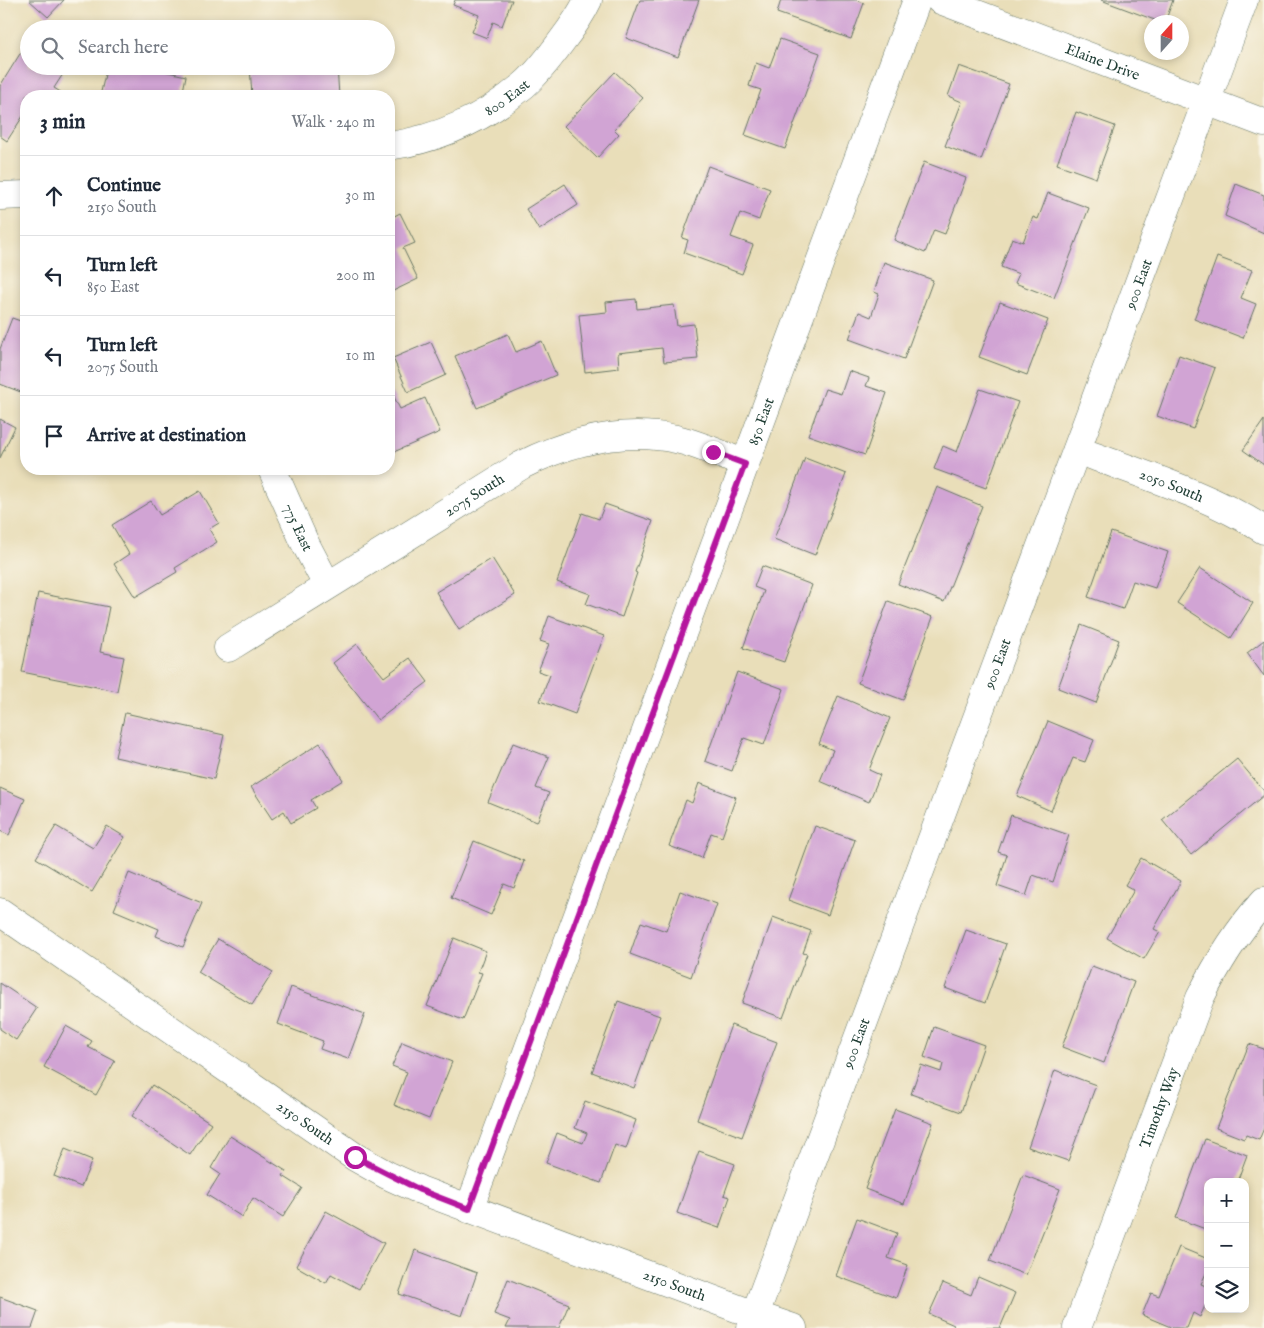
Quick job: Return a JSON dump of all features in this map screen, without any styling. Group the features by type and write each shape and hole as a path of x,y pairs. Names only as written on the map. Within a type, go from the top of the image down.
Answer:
{"street":[{"name":"800 East","path":"395,145 412,143 443,133 473,120 500,103 525,84 547,60 567,34 588,0"},
{"name":"850 East","path":"469,1209 917,0"},
{"name":"Elaine Drive","path":"940,0 1264,123"},
{"name":"900 East","path":"752,1322 1244,0"},
{"path":"0,196 20,195"},
{"name":"2075 South","path":"228,648 522,465 543,455 585,440 630,435 676,439 745,464"},
{"name":"2050 South","path":"1077,450 1210,501 1247,519 1264,530"},
{"name":"775 East","path":"275,475 304,541 327,586"},
{"name":"Timothy Way","path":"1077,1328 1200,998 1215,967 1233,939 1264,901"},
{"name":"2150 South","path":"0,912 355,1157 420,1190 752,1322 793,1328"}],"building":[{"path":"29,0 64,0 48,17"},
{"path":"455,0 512,0 502,26 493,22 487,38 472,32 479,15 453,5"},
{"path":"640,0 699,0 678,57 626,38"},
{"path":"781,0 856,0 864,3 851,39 777,13"},
{"path":"1101,0 1173,0 1168,15 1144,16"},
{"path":"780,39 820,53 785,149 745,135 761,90 749,86 756,63 769,68"},
{"path":"20,54 20,75 62,75 54,88 57,90 20,90 20,121 7,141 0,136 0,86"},
{"path":"959,66 1009,84 981,160 945,146 962,102 948,96"},
{"path":"615,72 643,98 614,129 619,134 597,158 564,126"},
{"path":"105,75 186,76 183,90 101,90"},
{"path":"251,75 338,75 339,90 252,90"},
{"path":"1076,112 1115,126 1096,178 1057,164"},
{"path":"924,162 966,178 945,234 934,230 925,253 894,240"},
{"path":"708,166 770,189 759,220 740,213 731,237 753,245 742,274 684,253 688,240 682,238"},
{"path":"565,184 578,205 539,230 526,209"},
{"path":"1236,184 1264,195 1264,233 1225,216"},
{"path":"1048,193 1089,208 1054,298 1015,283 1019,274 1001,267 1012,238 1023,242 1033,217 1038,219"},
{"path":"400,213 415,243 403,248 418,279 395,290 395,216"},
{"path":"1217,257 1252,270 1241,298 1256,304 1243,338 1194,319"},
{"path":"884,262 933,280 904,359 849,339 859,312 871,317 879,294 874,292"},
{"path":"636,299 637,309 674,305 677,326 694,324 698,359 664,362 662,348 618,353 619,368 585,372 579,315 607,312 606,302"},
{"path":"1000,302 1048,320 1027,375 979,357"},
{"path":"12,318 20,321 20,392 0,384 0,349"},
{"path":"508,334 516,352 542,341 556,375 477,408 455,356"},
{"path":"431,342 446,375 408,392 395,363 395,357"},
{"path":"1179,355 1215,368 1193,429 1157,416"},
{"path":"849,371 869,378 866,386 887,393 865,455 808,435 825,389 841,394"},
{"path":"980,389 1018,402 986,488 934,469 943,446 957,452"},
{"path":"425,398 440,432 395,451 395,399 400,409"},
{"path":"0,419 15,427 0,458"},
{"path":"1264,420 1264,465 1243,450"},
{"path":"805,458 846,474 815,555 774,539"},
{"path":"937,487 982,506 944,602 898,584"},
{"path":"200,491 219,523 209,529 217,542 175,568 177,572 135,597 114,564 129,554 112,525 151,501 160,515"},
{"path":"605,504 653,521 622,617 586,604 590,594 557,582 582,513 599,519"},
{"path":"1111,532 1168,552 1155,588 1133,581 1123,609 1088,597"},
{"path":"492,558 515,595 459,630 436,592"},
{"path":"762,566 812,585 784,662 743,648 764,591 754,587"},
{"path":"1200,568 1253,603 1231,638 1177,603"},
{"path":"38,593 109,607 100,652 124,657 117,691 22,672"},
{"path":"888,601 933,617 903,700 858,683"},
{"path":"549,616 604,636 575,714 540,701 550,675 538,671 549,644 540,641"},
{"path":"1081,625 1119,640 1096,703 1058,688"},
{"path":"1264,640 1264,676 1247,653"},
{"path":"357,644 384,677 410,658 428,682 378,720 333,663"},
{"path":"737,672 784,689 764,745 744,738 732,771 705,761"},
{"path":"838,696 890,718 869,770 880,775 869,802 820,781 833,750 819,744"},
{"path":"125,713 224,735 214,779 115,757"},
{"path":"1048,721 1094,740 1085,762 1073,758 1051,811 1017,796"},
{"path":"320,743 343,780 311,800 316,808 291,823 284,811 272,819 251,787"},
{"path":"513,743 549,757 536,788 549,793 537,822 488,802"},
{"path":"1237,759 1264,791 1264,795 1191,855 1162,820"},
{"path":"699,783 736,797 722,837 711,833 702,858 669,846 686,800 692,803"},
{"path":"0,788 25,799 9,835 0,831"},
{"path":"1011,815 1069,835 1053,882 1033,875 1026,896 997,886 1007,855 998,852"},
{"path":"56,826 93,848 107,826 125,837 92,892 36,858"},
{"path":"815,826 855,840 828,915 788,900"},
{"path":"474,841 524,861 514,888 504,884 491,915 451,898"},
{"path":"1141,858 1181,881 1154,929 1160,932 1144,959 1107,938 1134,890 1125,885"},
{"path":"129,873 202,903 183,947 156,936 159,929 114,910"},
{"path":"680,891 717,904 691,977 630,954 641,922 666,931"},
{"path":"773,917 811,931 803,953 807,954 783,1018 742,1003"},
{"path":"966,930 1006,944 985,1003 945,988"},
{"path":"454,938 486,951 478,972 482,973 463,1020 427,1006"},
{"path":"218,939 273,972 252,1005 198,972"},
{"path":"1092,966 1134,982 1104,1063 1062,1047"},
{"path":"0,983 37,1008 16,1040 0,1029"},
{"path":"291,987 365,1014 348,1059 320,1049 323,1041 278,1024"},
{"path":"618,1001 660,1016 634,1088 592,1072"},
{"path":"731,1025 777,1042 742,1137 697,1120"},
{"path":"66,1026 92,1041 88,1047 115,1061 96,1095 44,1067"},
{"path":"934,1027 984,1045 961,1112 911,1094 921,1065 941,1072 943,1064 924,1057"},
{"path":"402,1042 452,1062 429,1119 394,1105 407,1072 392,1066"},
{"path":"1249,1044 1264,1049 1264,1128 1259,1140 1246,1135 1244,1139 1216,1128"},
{"path":"1055,1070 1096,1085 1068,1161 1028,1147"},
{"path":"152,1085 211,1123 190,1155 132,1116"},
{"path":"585,1101 636,1120 626,1149 615,1145 601,1183 546,1163 557,1133 583,1143 587,1133 575,1128"},
{"path":"895,1109 933,1123 904,1204 865,1189"},
{"path":"230,1136 286,1171 283,1176 302,1188 283,1217 253,1198 242,1217 207,1195 220,1174 211,1168"},
{"path":"1205,1139 1247,1155 1238,1178 1204,1178 1204,1228 1176,1218"},
{"path":"65,1149 92,1160 81,1187 54,1176"},
{"path":"699,1151 735,1164 724,1195 730,1197 719,1228 677,1213"},
{"path":"1023,1175 1060,1189 1026,1275 990,1261"},
{"path":"326,1211 384,1243 359,1289 331,1274 326,1283 296,1266"},
{"path":"857,1218 897,1233 888,1258 908,1265 896,1298 836,1276"},
{"path":"1179,1247 1204,1257 1204,1278 1201,1284 1204,1285 1204,1308 1200,1317 1193,1313 1187,1328 1173,1328 1142,1315 1151,1293 1159,1296"},
{"path":"415,1250 477,1273 462,1316 399,1294"},
{"path":"978,1277 1015,1293 1000,1328 953,1328 954,1325 929,1314 943,1283 971,1295"},
{"path":"508,1279 569,1304 559,1328 506,1328 510,1320 494,1314"},
{"path":"0,1297 38,1311 32,1328 0,1328"}],"route":[{"path":"355,1157 387,1175 469,1209 745,464 713,452"}]}
